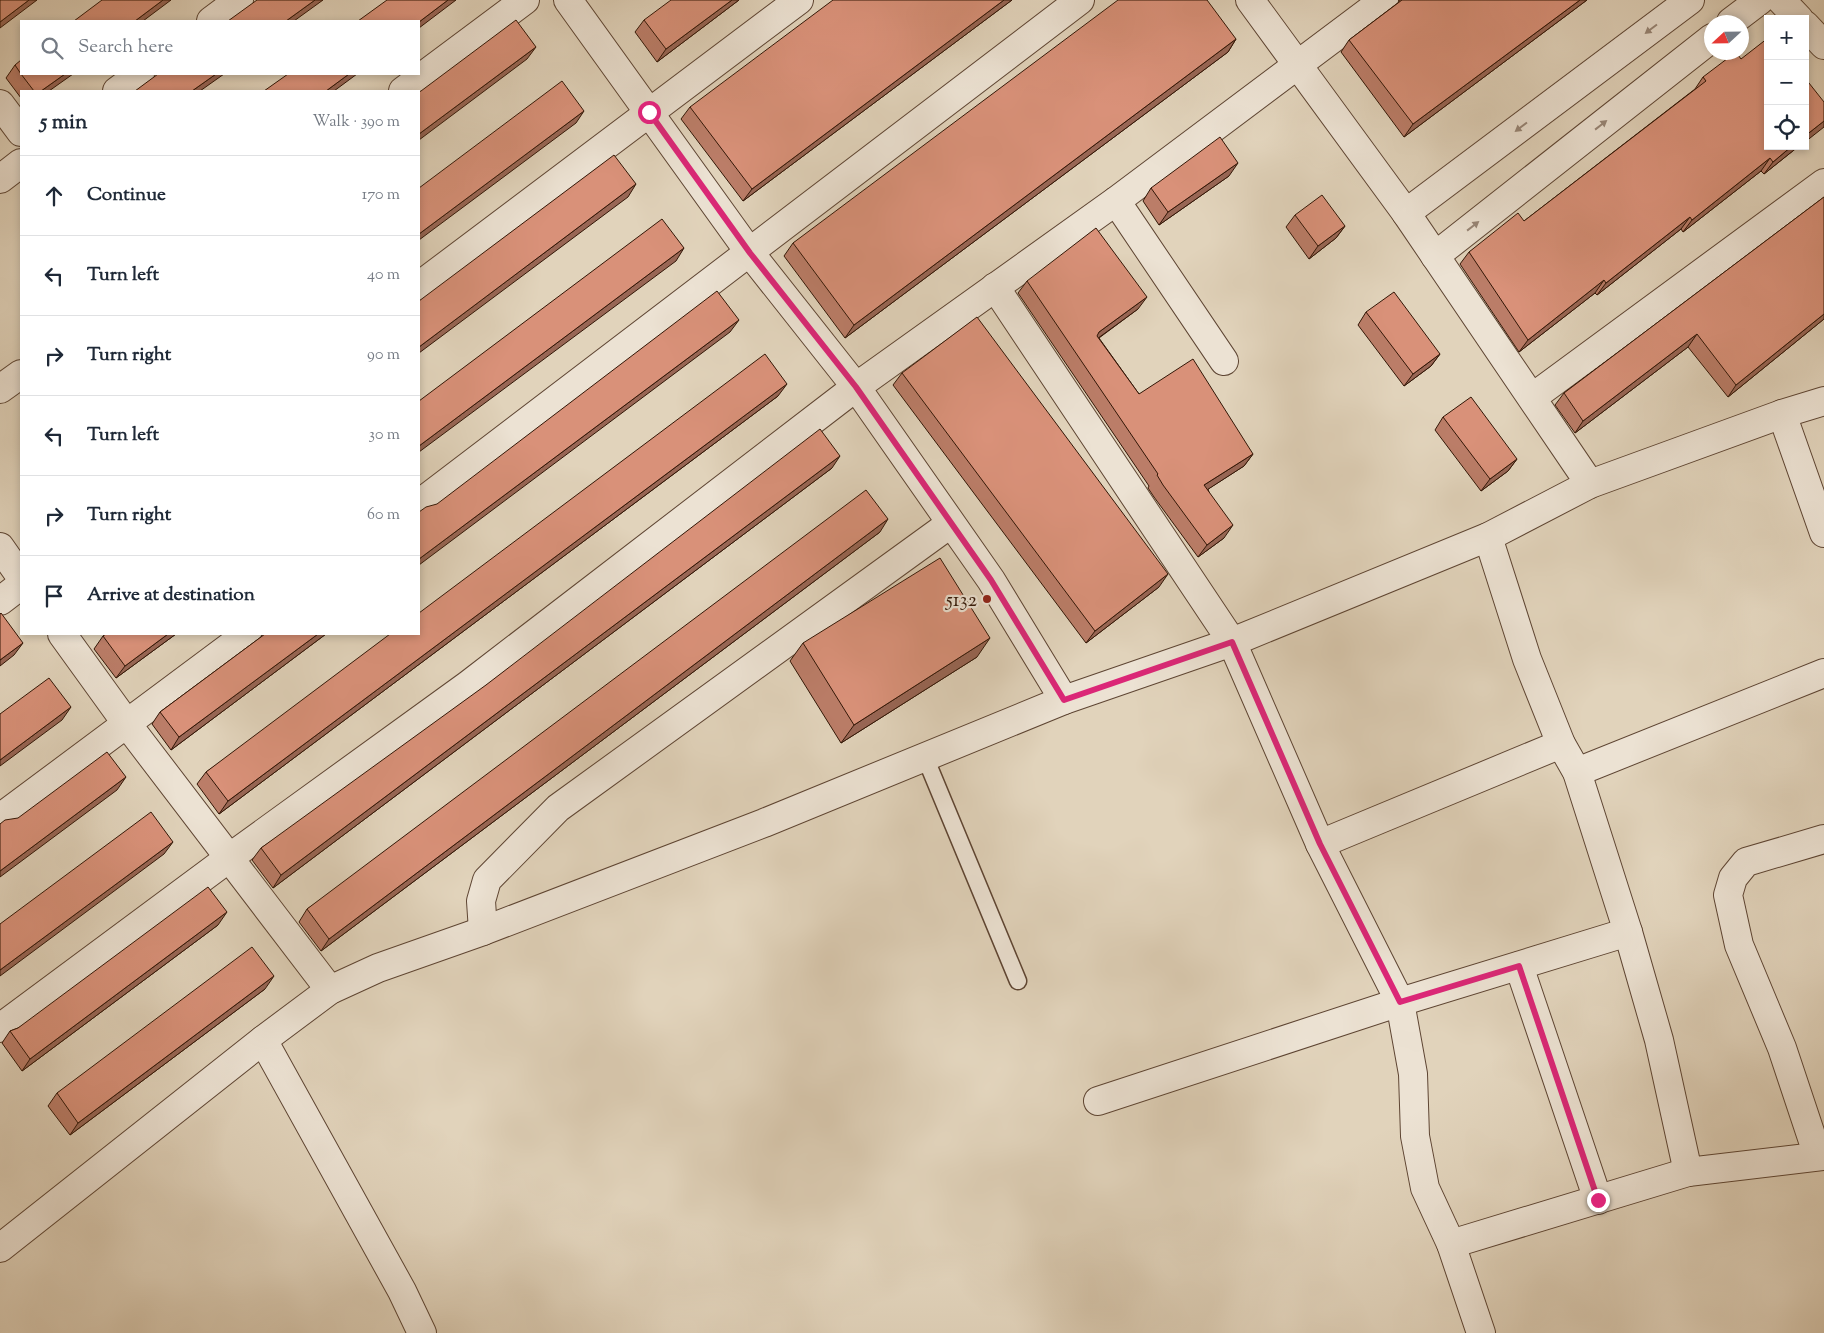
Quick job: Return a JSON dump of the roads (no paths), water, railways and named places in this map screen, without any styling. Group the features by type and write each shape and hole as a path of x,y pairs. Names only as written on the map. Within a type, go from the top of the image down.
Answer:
{"street":[{"path":"211,20 239,0"},
{"path":"404,90 525,0"},
{"path":"568,0 750,253 856,387 991,580 1064,700"},
{"path":"420,285 799,0"},
{"path":"420,503 1080,0"},
{"path":"1250,0 1299,64 1406,213 1590,484"},
{"path":"0,1028 468,684 856,387 1116,201 1384,0"},
{"path":"1406,213 1690,0"},
{"path":"1740,15 1760,0"},
{"path":"1781,0 1795,15"},
{"path":"1809,30 1824,45"},
{"path":"1435,256 1704,44"},
{"path":"117,90 139,75"},
{"path":"0,104 20,131"},
{"path":"0,179 20,164"},
{"path":"1533,398 1824,183"},
{"path":"1116,201 1224,361"},
{"path":"995,287 1232,642 1320,844 1400,1002 1413,1074 1415,1136 1425,1188 1451,1244 1481,1333"},
{"path":"0,390 20,375"},
{"path":"0,1248 262,1040 330,990 378,968 483,931 764,823 1064,700 1232,642 1488,537 1590,484 1782,414 1824,401"},
{"path":"1782,414 1824,533"},
{"path":"483,931 481,901 487,880 558,808 950,524"},
{"path":"1488,537 1527,659 1561,744 1577,772 1628,932 1659,1040 1688,1172"},
{"path":"0,547 20,576"},
{"path":"0,601 20,586"},
{"path":"63,635 127,724 330,990"},
{"path":"0,818 246,635"},
{"path":"1577,772 1824,672"},
{"path":"1320,844 1561,744"},
{"path":"1451,1244 1688,1172 1821,1156 1782,1048 1739,945 1728,895 1733,878 1746,862 1824,839"},
{"path":"1098,1100 1400,1002 1628,932"},
{"path":"1519,966 1598,1200"},
{"path":"262,1040 402,1291 422,1333"}],"lane":[{"path":"926,757 1018,981"}],"place":[{"name":"5132","path":"987,599"}]}
